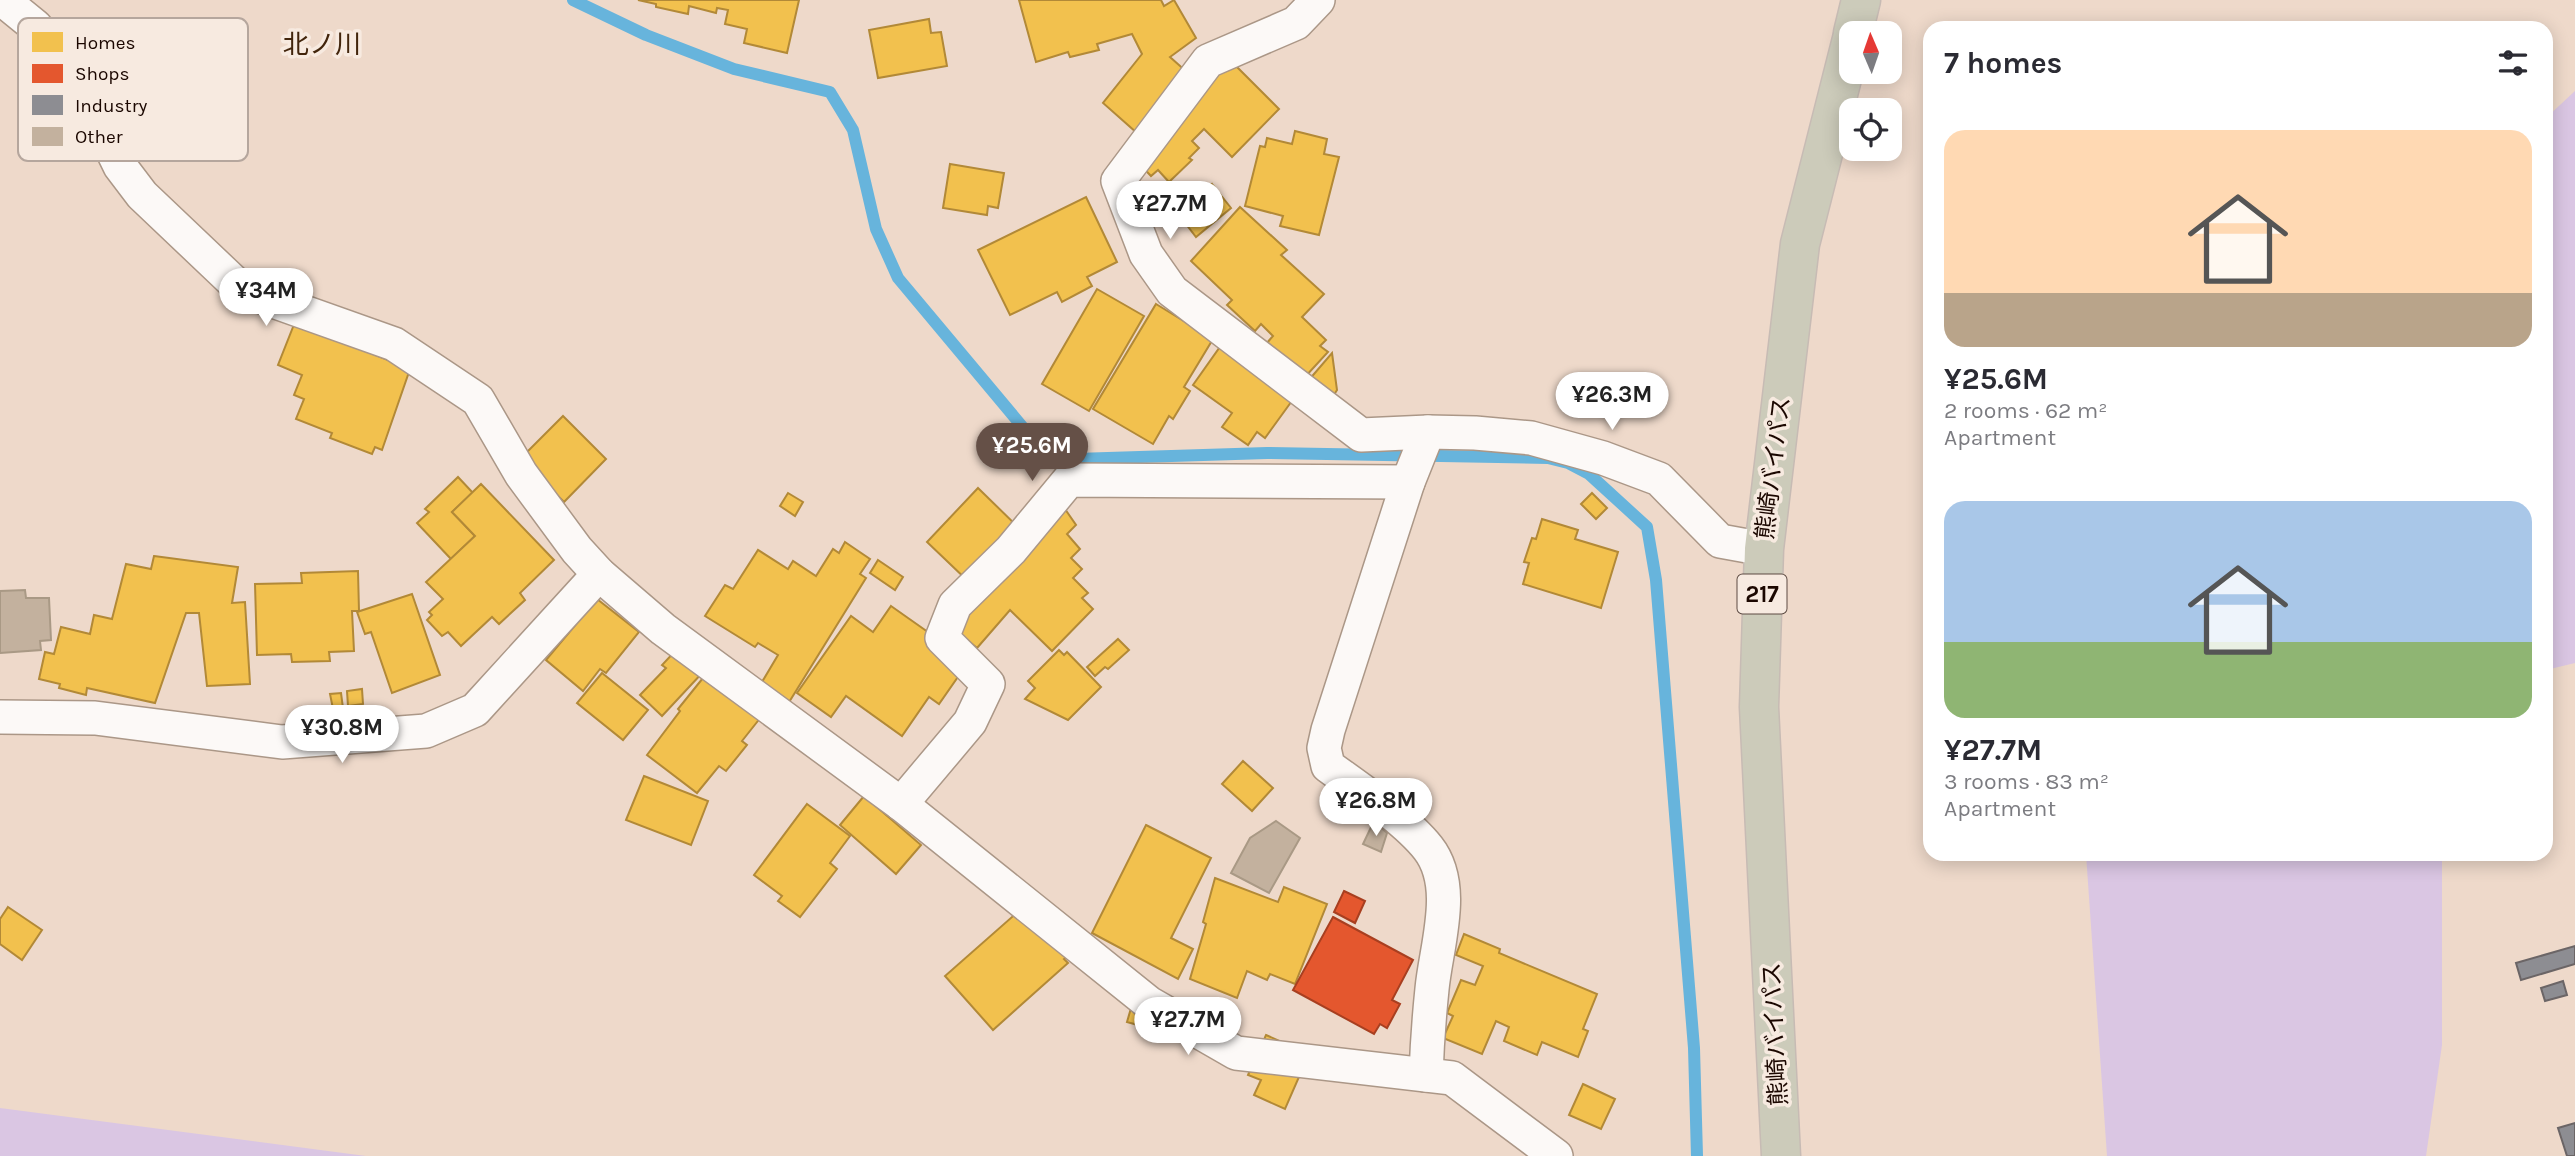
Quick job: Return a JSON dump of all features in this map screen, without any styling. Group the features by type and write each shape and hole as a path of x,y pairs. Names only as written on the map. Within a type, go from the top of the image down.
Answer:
{"highway":[{"path":"1856,21 1861,0"},
{"name":"熊崎バイパス","path":"1781,1156 1759,707 1763,548 1800,244 1841,84"}],"street":[{"path":"3,0 25,18"},
{"path":"1318,0 1296,23 1208,61 1118,181 1146,254 1172,291 1361,435 1428,432 1531,438 1603,457 1659,479 1720,541 1763,548"},
{"path":"118,161 142,195 242,290 394,344 478,400 522,474 599,574 663,629 901,804 1149,1003 1236,1053 1452,1078 1556,1156"},
{"path":"1426,1075 1431,998 1443,901 1440,873 1428,849 1415,834 1328,766 1324,748 1408,482 1428,432"},
{"path":"901,804 970,722 988,684 942,638 955,605 1011,550 1069,481 1408,482"},
{"path":"0,717 95,718 282,742 426,732 475,710 599,574"}],"shaded area":[{"path":"2575,91 2575,663 2553,668 2553,111"},
{"path":"2086,861 2442,861 2442,1045 2426,1156 2107,1156"},
{"path":"0,1108 366,1156 0,1156"}],"building: Homes":[{"path":"638,0 799,0 787,53 744,43 747,29 725,24 728,10 717,8 716,13 689,6 688,14"},
{"path":"1019,0 1161,0 1164,6 1174,0 1196,38 1170,57 1188,73 1137,133 1103,103 1142,54 1132,34 1097,44 1099,50 1070,57 1068,52 1036,62"},
{"path":"929,19 931,33 941,32 947,66 878,78 869,30"},
{"path":"1230,60 1279,109 1232,157 1204,129 1192,141 1199,148 1189,158 1192,160 1169,182 1158,170 1151,176 1133,157"},
{"path":"1295,131 1327,139 1324,154 1339,157 1319,235 1280,226 1283,216 1245,206 1260,146 1265,147 1267,138 1292,144"},
{"path":"950,164 1004,173 998,208 988,206 987,215 943,208"},
{"path":"1212,184 1231,208 1196,237 1176,211"},
{"path":"1086,197 1117,262 1087,277 1092,286 1062,302 1057,292 1010,315 978,250"},
{"path":"1240,207 1287,250 1281,255 1324,294 1302,317 1326,340 1320,346 1328,352 1304,378 1266,344 1273,336 1261,324 1255,331 1227,305 1232,300 1191,261"},
{"path":"1097,289 1144,316 1089,411 1042,384"},
{"path":"1156,304 1213,339 1184,387 1190,391 1173,419 1169,416 1153,444 1093,409"},
{"path":"295,322 410,369 382,450 375,447 372,454 330,438 332,433 296,419 304,399 294,395 302,375 278,365"},
{"path":"1222,344 1294,398 1265,438 1257,432 1248,445 1222,427 1232,413 1193,385"},
{"path":"1332,353 1337,390 1330,401 1308,381"},
{"path":"563,416 606,459 564,502 537,475 540,472 524,455"},
{"path":"458,477 473,493 452,512 475,536 451,559 417,523 429,512 425,509"},
{"path":"481,484 554,560 520,593 525,600 499,624 492,617 461,646 448,632 442,636 427,620 432,615 429,612 443,599 426,582 475,536 452,512"},
{"path":"978,488 1021,530 970,583 927,542"},
{"path":"788,493 803,502 795,516 780,506"},
{"path":"1592,493 1607,508 1596,519 1581,504"},
{"path":"1065,509 1076,525 1067,534 1080,549 1071,558 1082,569 1073,578 1088,593 1082,598 1093,609 1052,651 1010,610 977,648 953,628"},
{"path":"1542,519 1578,530 1575,539 1618,552 1601,608 1523,584 1529,563 1524,562 1532,538 1536,539"},
{"path":"845,542 870,559 860,574 866,578 786,707 759,687 778,655 758,643 755,647 705,616 725,585 733,589 758,550 788,569 793,561 816,576 833,549 839,553"},
{"path":"154,556 238,567 232,603 245,602 250,684 207,686 199,613 186,613 155,703 87,688 86,695 39,679 45,652 54,654 61,627 90,634 94,615 112,619 126,564 151,569"},
{"path":"878,560 903,577 895,590 870,573"},
{"path":"358,571 359,611 352,611 354,651 329,652 330,661 292,662 291,654 257,655 255,584 302,583 301,573"},
{"path":"412,594 440,675 392,693 371,632 365,634 357,612"},
{"path":"597,599 639,632 606,673 600,669 583,691 546,660"},
{"path":"891,606 969,661 939,704 929,697 902,736 846,696 831,717 797,693 851,616 873,632"},
{"path":"1118,639 1129,650 1108,669 1105,667 1095,676 1087,667"},
{"path":"679,647 704,671 662,716 640,695 666,668 662,665"},
{"path":"1059,650 1064,655 1067,652 1101,687 1068,720 1025,699 1035,688 1028,681"},
{"path":"602,673 648,710 623,740 577,703"},
{"path":"707,673 761,717 742,741 747,745 726,771 719,766 697,793 647,755 680,711 678,709"},
{"path":"362,689 363,704 348,706 347,691"},
{"path":"341,693 343,708 333,709 330,694"},
{"path":"1243,761 1273,788 1252,811 1222,784"},
{"path":"644,776 708,801 691,845 626,820"},
{"path":"864,796 921,845 896,874 840,825"},
{"path":"807,804 850,836 830,863 837,869 800,917 778,901 782,896 754,875"},
{"path":"1146,825 1211,858 1171,938 1193,949 1178,979 1092,933"},
{"path":"1215,878 1278,902 1284,887 1327,904 1295,984 1270,974 1267,980 1247,971 1237,998 1190,979 1206,924 1203,922"},
{"path":"8,907 42,930 22,960 0,944 0,919"},
{"path":"1020,910 1075,950 1064,959 1068,963 993,1030 945,976"},
{"path":"1464,934 1500,949 1499,953 1597,994 1583,1029 1588,1031 1578,1057 1542,1042 1537,1055 1504,1041 1509,1027 1496,1021 1482,1054 1443,1038 1453,1016 1447,1013 1461,980 1475,985 1483,966 1456,955"},
{"path":"1136,991 1170,1034 1127,1022"},
{"path":"1266,1035 1309,1054 1285,1109 1254,1095 1261,1080 1248,1075"},
{"path":"1583,1084 1615,1099 1601,1129 1569,1115"}],"building: Shops":[{"path":"1344,891 1365,901 1355,923 1334,912"},
{"path":"1333,917 1413,960 1392,1000 1400,1004 1387,1028 1380,1024 1374,1034 1293,990"}],"building: Industry":[{"path":"2575,946 2575,964 2521,980 2516,963"},
{"path":"2563,981 2567,995 2545,1001 2541,988"},
{"path":"2575,1123 2575,1156 2567,1156 2558,1128"}],"building: Other":[{"path":"25,590 26,598 49,598 51,640 40,641 41,650 0,653 0,591"},
{"path":"1276,821 1300,838 1269,893 1231,873 1250,838"},
{"path":"1374,821 1387,833 1381,852 1363,844"}],"waterway":[{"path":"573,0 646,35 734,69 830,92 853,130 876,229 898,278 1031,437 1057,454 1076,459 1267,453 1548,458 1568,463 1589,474 1647,527 1656,580 1694,1048 1697,1156"}],"district":[{"name":"北ノ川","path":"322,44"}]}
